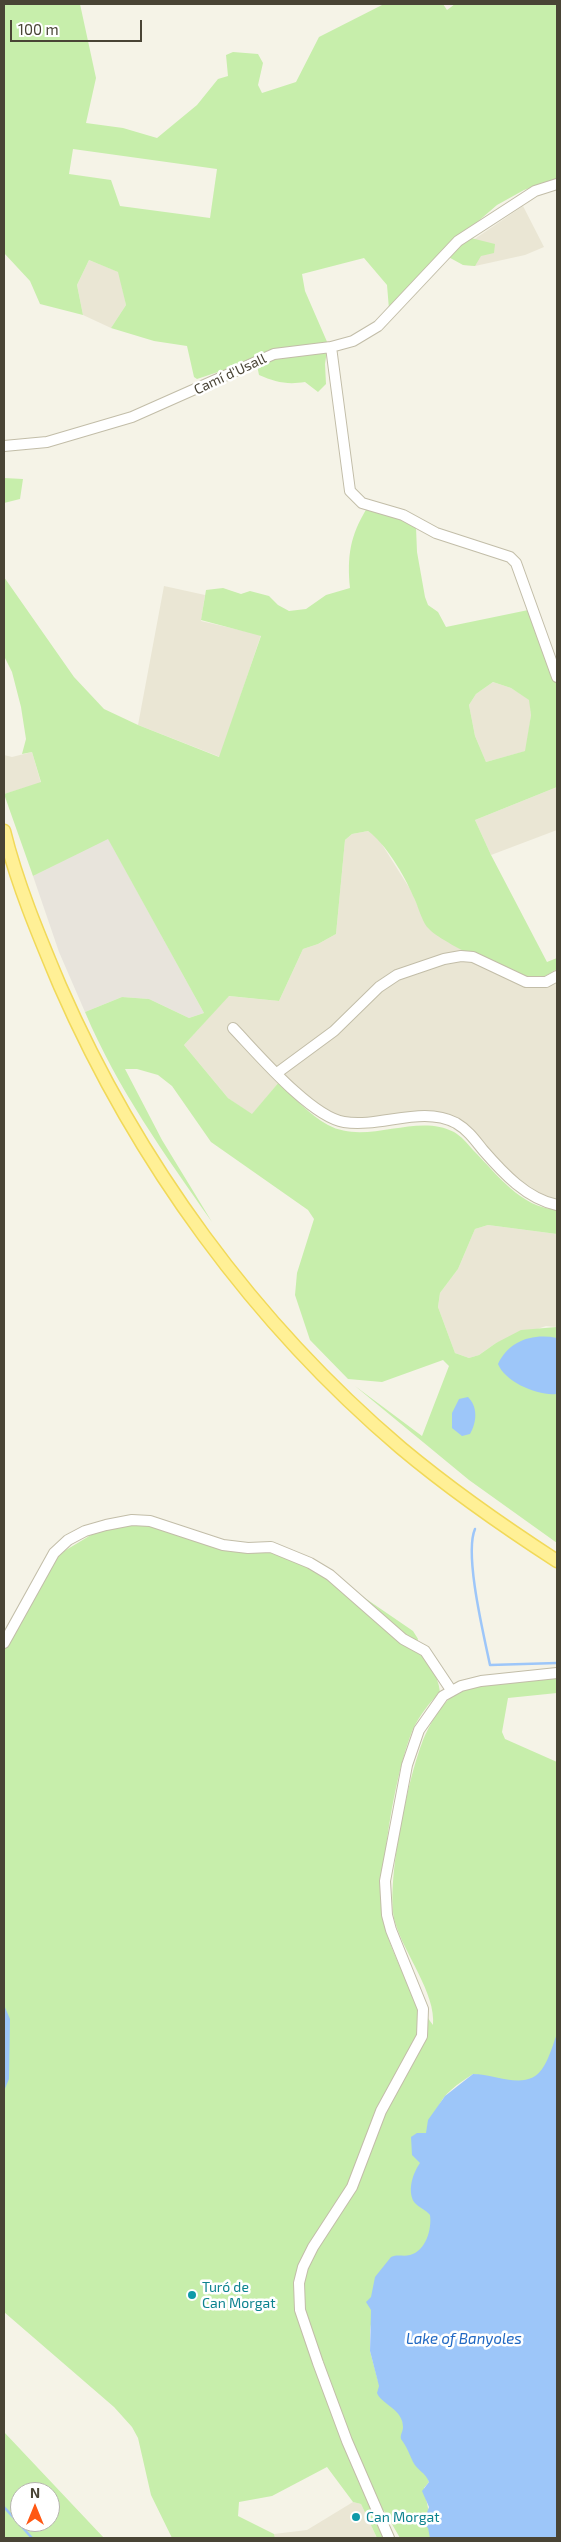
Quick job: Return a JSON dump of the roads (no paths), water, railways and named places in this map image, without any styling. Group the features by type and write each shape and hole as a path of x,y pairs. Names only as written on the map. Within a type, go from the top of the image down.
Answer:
{"main road":[{"path":"4,831 32,917 91,1052 141,1142 208,1241 285,1335 365,1415 402,1448 477,1507 557,1561"}],"street":[{"name":"Camí d'Usall","path":"4,446 47,442 132,417 274,354 331,347 353,341 378,326 458,242 535,191 557,184"},
{"path":"331,347 350,491 353,496 362,503 404,515 436,533 510,557 516,563 523,580 557,677"},
{"path":"277,1073 334,1031 364,1000 391,979 444,959 461,956 473,957 526,982 546,982 557,976"},
{"path":"233,1028 314,1108 328,1117 343,1122 367,1124 421,1116 440,1117 456,1123 470,1133 502,1171 522,1188 544,1202 557,1205"},
{"path":"4,1643 54,1553 68,1540 85,1531 106,1525 132,1520 150,1521 223,1545 248,1548 271,1547 310,1563 330,1575 403,1638 425,1651 451,1690"},
{"path":"389,2538 347,2441 318,2363 300,2310 299,2283 303,2267 313,2247 352,2187 381,2111 422,2036 423,2009 390,1930 385,1881 412,1746 433,1707 451,1690 481,1681 557,1673"}],"water":[{"path":"539,1337 557,1338 556,1394 540,1393 515,1382 507,1377 498,1364 508,1350 522,1340"},
{"path":"468,1397 474,1405 475,1420 470,1434 462,1436 452,1428 452,1413 459,1399"},
{"path":"4,2005 10,2019 9,2079 4,2091"},
{"name":"Lake of Banyoles","path":"557,2034 557,2538 430,2538 428,2528 423,2523 429,2507 422,2491 429,2482 415,2465 401,2439 403,2427 400,2416 377,2393 379,2386 370,2351 371,2310 366,2302 371,2297 375,2277 391,2257 407,2256 416,2253 424,2244 429,2233 430,2215 414,2202 411,2192 413,2177 420,2163 412,2155 411,2137 417,2133 426,2133 428,2120 445,2096 473,2074 521,2080 530,2079 538,2074 550,2054"}],"waterway":[{"path":"475,1529 472,1541 473,1575 490,1665 557,1663"},
{"path":"4,2507 32,2538"}],"place":[{"name":"Turó de Can Morgat","path":"192,2295"},
{"name":"Can Morgat","path":"356,2517"}]}
